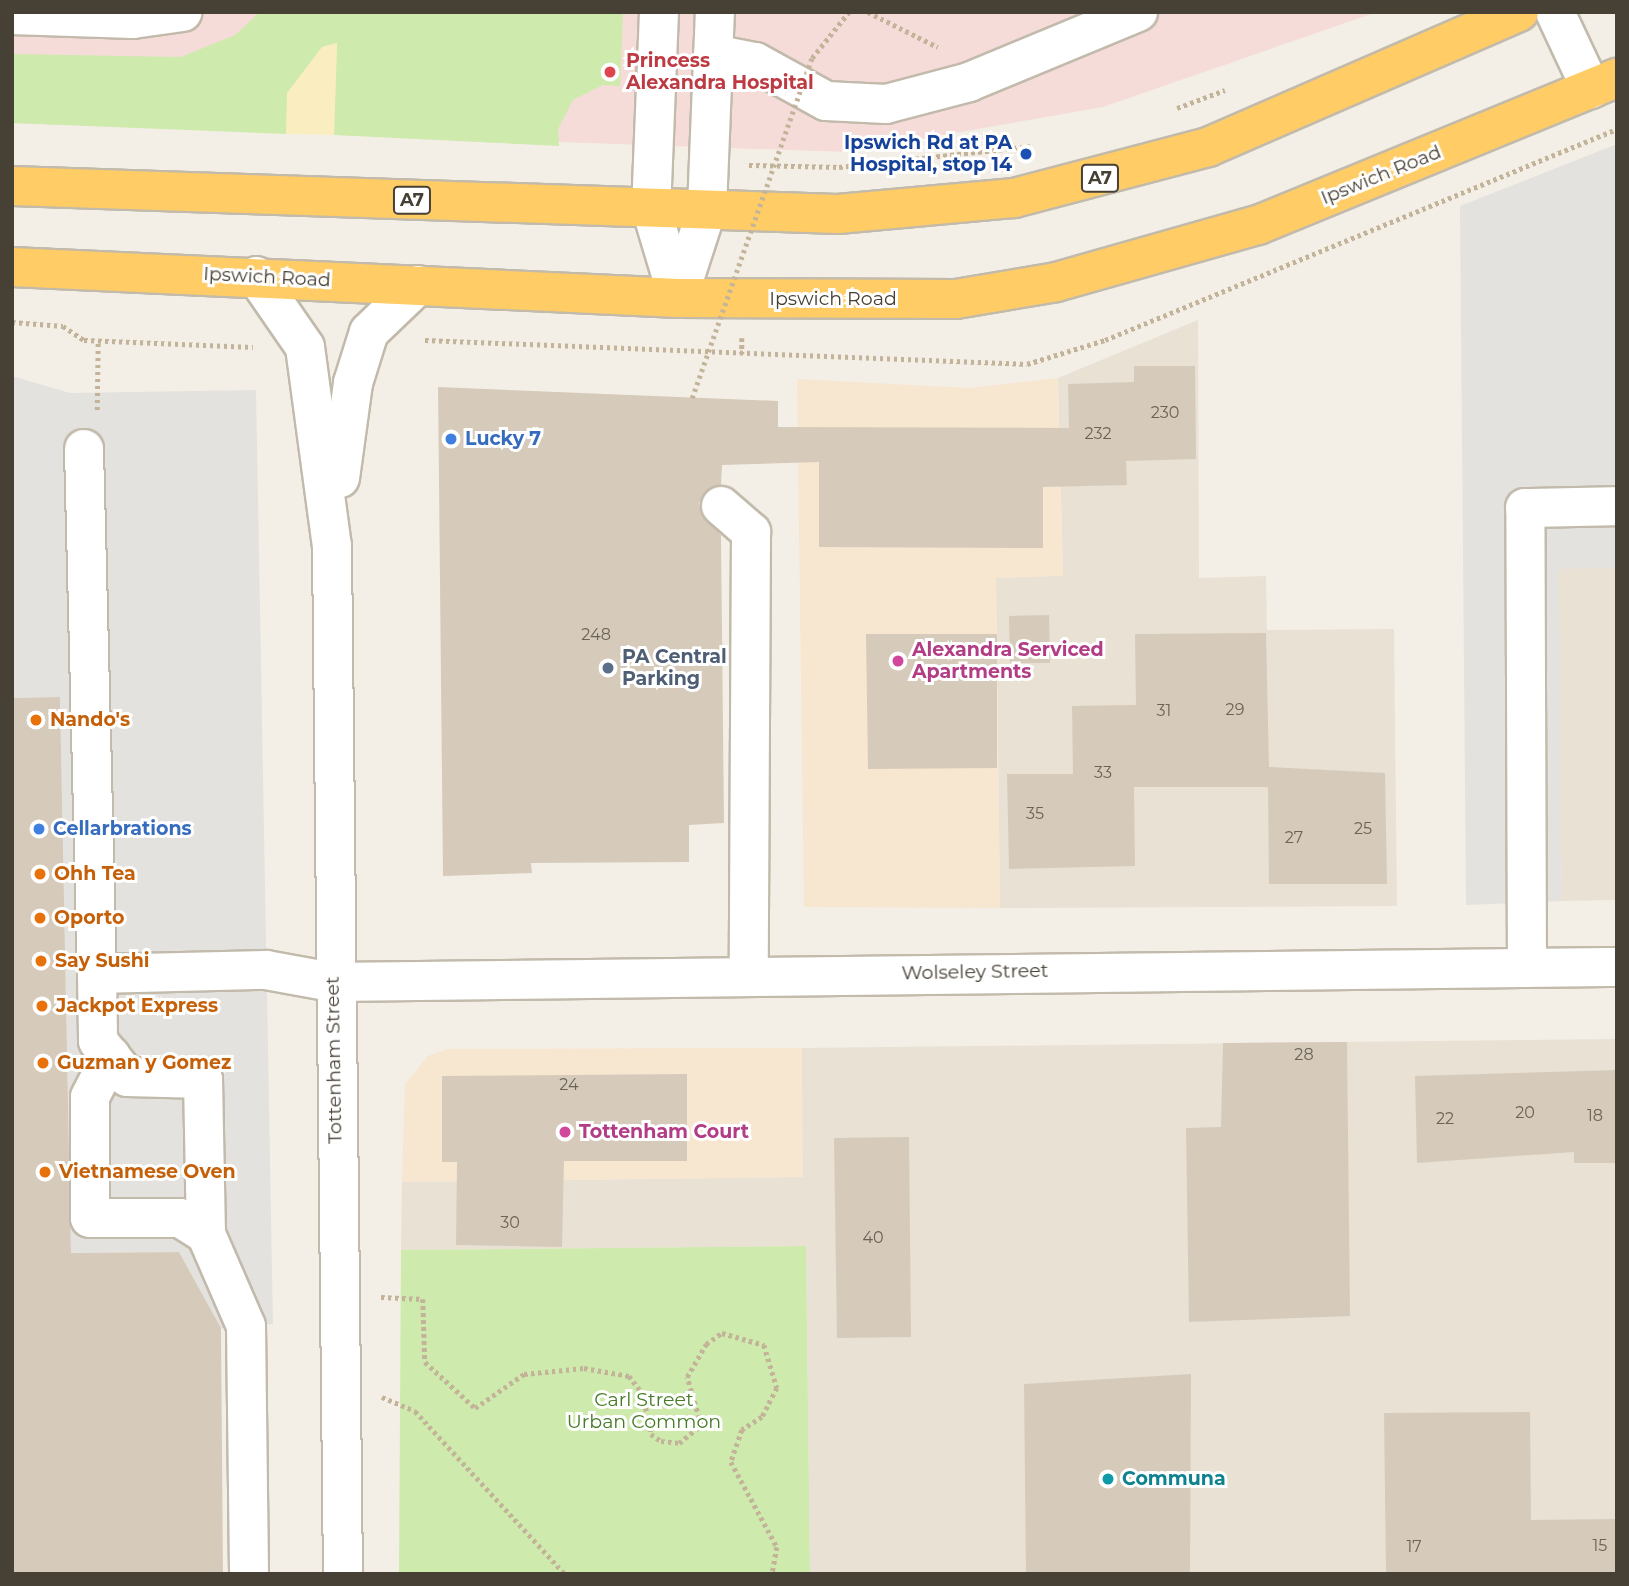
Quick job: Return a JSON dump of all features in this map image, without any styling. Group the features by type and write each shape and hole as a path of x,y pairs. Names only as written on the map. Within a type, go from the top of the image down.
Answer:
{"highway":[{"name":"A7","path":"12,186 838,214 1014,198 1121,173 1208,148 1520,12"},
{"name":"Ipswich Road","path":"12,267 256,276 678,298 956,299 1056,282 1258,225 1604,84"}],"street":[{"path":"12,15 134,19 183,12"},
{"path":"659,12 651,208 678,298"},
{"path":"678,298 707,209 715,12"},
{"path":"713,54 755,62 826,101 886,104 970,82 1138,12"},
{"path":"1555,12 1604,84"},
{"name":"Tottenham Street","path":"256,276 305,347 332,546"},
{"name":"Tottenham Street","path":"343,1574 332,982 332,546 353,383 369,332 418,285"},
{"path":"90,436 99,1041 127,1077 203,1079 206,1234 246,1326 249,1574"},
{"path":"721,506 751,531 749,974"},
{"path":"1527,968 1525,508 1617,506"},
{"name":"Wolseley Street","path":"97,974 266,970 332,982 749,974 1617,967"},
{"path":"111,1056 90,1097 90,1218 180,1218 206,1234"}],"path":[{"path":"692,398 813,58 849,12"},
{"path":"868,12 948,52"},
{"path":"1165,111 1228,89"},
{"path":"743,164 839,167 1048,142"},
{"path":"90,436 98,341"},
{"path":"338,1296 423,1299 425,1362 475,1408 524,1374 584,1368 629,1376 643,1394 650,1434 661,1441 679,1443 701,1425 687,1377 706,1344 722,1333 764,1345 777,1388 762,1417 742,1430 732,1462 777,1547 772,1574"},
{"path":"340,1391 398,1399 415,1411 565,1574"}],"shaded area":[{"name":"Princess Alexandra Hospital","path":"12,12 1377,12 1103,107 846,152 12,123"},
{"path":"1617,144 1617,568 1558,569 1562,901 1466,905 1460,206"},
{"path":"1198,320 1199,578 1266,576 1267,630 1394,629 1397,906 1000,908 996,578 1063,575 1058,378"},
{"path":"12,376 70,393 256,390 273,1324 221,1328 179,1252 71,1253 60,697 12,698"},
{"name":"Alexandra Serviced Apartments","path":"1058,378 1063,576 996,578 1000,908 804,907 797,379 969,388"},
{"path":"1557,568 1617,568 1617,900 1562,901"},
{"path":"1617,1039 1617,1574 810,1574 806,1246 401,1250 402,1182 802,1177 802,1048"},
{"path":"802,1048 803,1177 402,1182 405,1084 428,1056 447,1049"}],"green space":[{"path":"260,12 623,12 620,86 603,85 573,100 558,129 559,146 334,135 337,43 322,47 288,93 286,134 12,123 12,54 181,57 235,35"},
{"name":"Carl Street Urban Common","path":"806,1246 810,1574 399,1574 401,1250"}],"sand":[{"path":"337,43 334,135 286,134 287,93 322,47"}],"building":[{"path":"1134,366 1195,366 1196,459 1126,461 1127,485 1043,487 1043,548 819,547 819,462 722,465 721,485 705,491 699,503 701,514 721,535 724,823 689,825 689,862 531,863 532,873 443,876 438,387 778,401 778,427 1069,428 1068,384 1134,382"},
{"path":"1049,615 1050,663 1010,663 1009,616"},
{"path":"1266,633 1269,767 1385,773 1387,884 1269,884 1268,787 1134,787 1135,866 1009,869 1007,774 1073,774 1072,706 1136,705 1135,634"},
{"path":"866,634 997,634 997,768 868,769"},
{"path":"60,697 71,1253 179,1252 221,1328 223,1574 12,1574 12,698"},
{"path":"1347,1042 1350,1316 1189,1322 1186,1128 1221,1127 1223,1043"},
{"path":"1617,1070 1617,1163 1574,1163 1574,1152 1417,1163 1415,1076"},
{"name":"Tottenham Court","path":"687,1074 687,1161 564,1161 562,1247 456,1245 457,1162 442,1162 442,1076"},
{"path":"909,1137 911,1337 837,1338 834,1138"},
{"name":"Communa","path":"1191,1374 1190,1574 1026,1574 1024,1384"},
{"path":"1530,1412 1531,1520 1617,1519 1617,1574 1386,1574 1384,1413"}],"place":[{"name":"Princess Alexandra Hospital","path":"610,72"},
{"name":"Ipswich Rd at PA Hospital, stop 14","path":"1026,154"},
{"name":"Lucky 7","path":"451,439"},
{"name":"Alexandra Serviced Apartments","path":"898,661"},
{"name":"PA Central Parking","path":"608,668"},
{"name":"Nando's","path":"36,720"},
{"name":"Cellarbrations","path":"39,829"},
{"name":"Ohh Tea","path":"40,874"},
{"name":"Oporto","path":"40,918"},
{"name":"Say Sushi","path":"41,961"},
{"name":"Jackpot Express","path":"42,1006"},
{"name":"Guzman y Gomez","path":"43,1063"},
{"name":"Tottenham Court","path":"565,1132"},
{"name":"Vietnamese Oven","path":"45,1172"},
{"name":"Communa","path":"1108,1479"}]}
